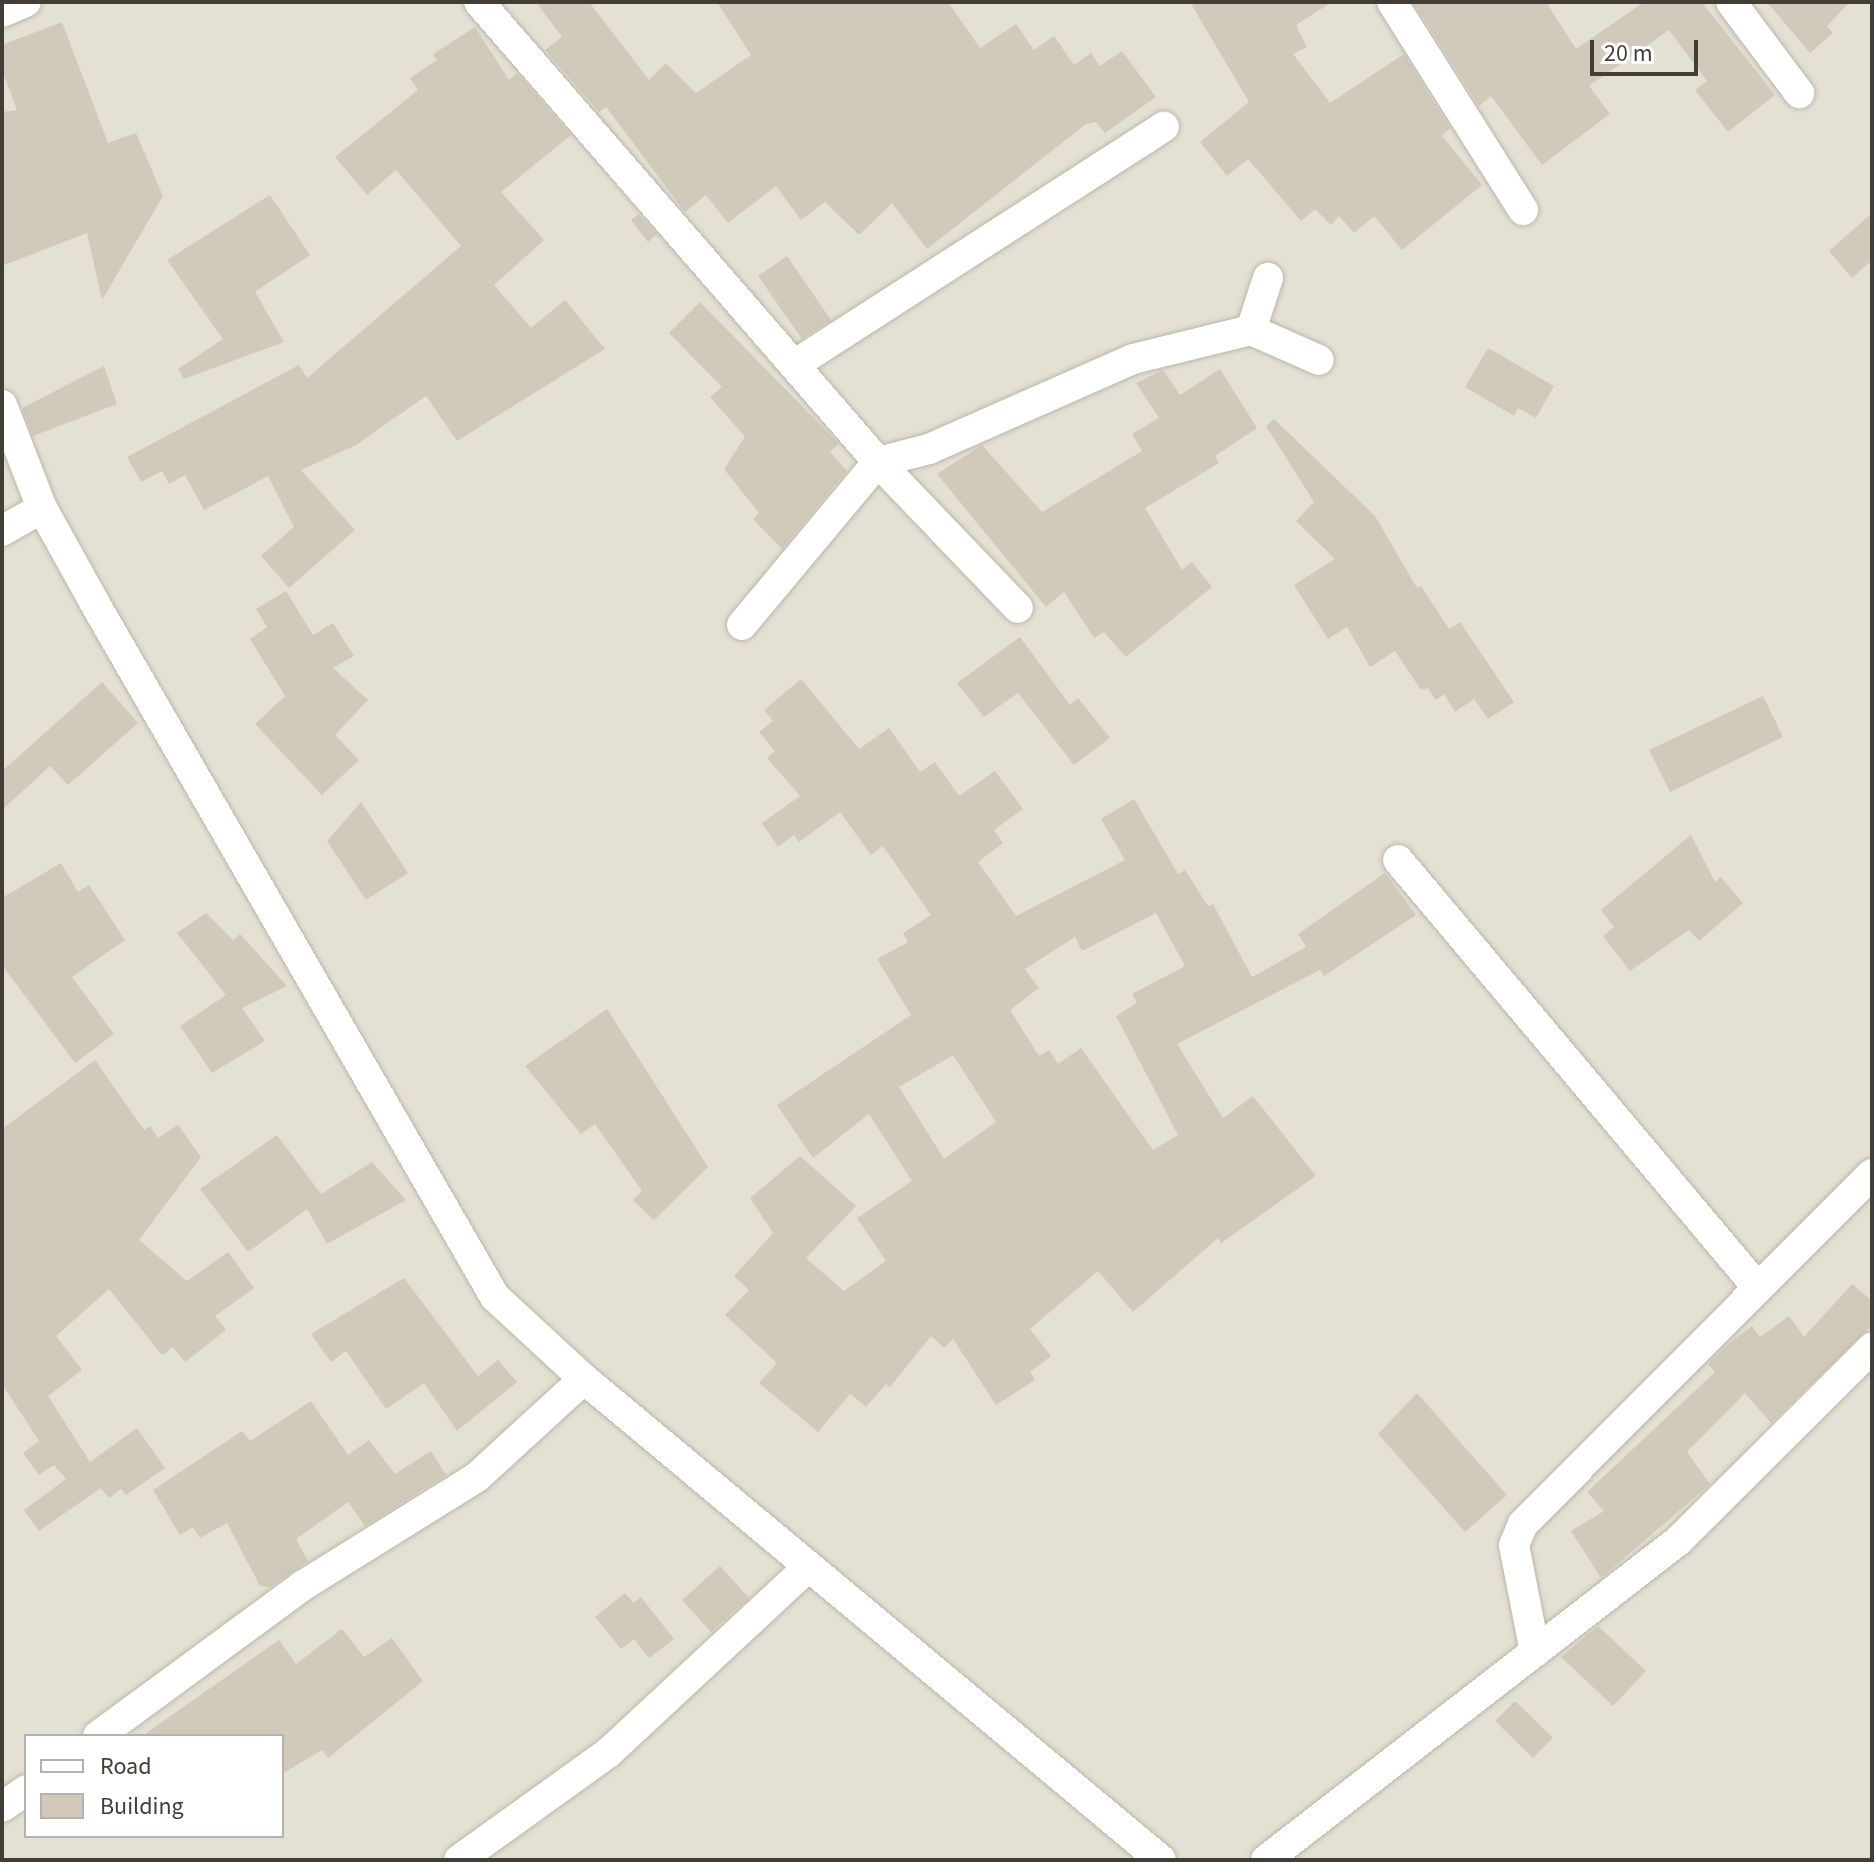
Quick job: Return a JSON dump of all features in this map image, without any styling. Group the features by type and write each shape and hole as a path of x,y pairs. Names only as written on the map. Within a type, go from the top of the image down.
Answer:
{"street":[{"path":"2,12 26,2"},
{"path":"479,2 878,462 1018,608"},
{"path":"1392,2 1523,210"},
{"path":"1731,2 1799,93"},
{"path":"794,365 1164,127"},
{"path":"1251,330 1268,278"},
{"path":"742,625 878,462 929,449 1133,359 1251,330 1319,360"},
{"path":"2,405 42,508 495,1297 584,1379 1147,1857"},
{"path":"2,531 42,508"},
{"path":"1398,860 1758,1288"},
{"path":"1535,1652 1514,1545 1517,1533 1872,1174"},
{"path":"1266,1860 1678,1541 1872,1348"},
{"path":"101,1734 302,1586 477,1477 584,1379"},
{"path":"459,1860 608,1753 807,1568"},
{"path":"2,1807 24,1791"}],"shaded area":[{"path":"2,2 1872,2 1872,1860 2,1860"}],"building":[{"path":"536,2 589,2 649,80 666,63 696,93 751,55 717,2 948,2 980,48 1016,24 1034,50 1054,36 1074,65 1091,53 1100,66 1122,51 1156,97 1105,133 1096,122 1086,124 927,249 892,203 859,235 825,202 801,220 776,186 728,223 706,195 685,212 606,107 599,112 545,50 562,37"},
{"path":"1190,2 1332,2 1296,25 1307,47 1293,54 1330,103 1404,54 1450,128 1442,136 1482,185 1402,250 1374,216 1354,233 1339,216 1331,225 1315,209 1301,221 1248,159 1227,176 1200,142 1249,102"},
{"path":"1413,2 1546,2 1576,49 1644,2 1709,2 1704,5 1775,95 1728,132 1695,90 1707,81 1669,30 1589,86 1610,114 1542,165 1491,96 1479,106"},
{"path":"1767,2 1850,2 1827,26 1833,33 1810,53"},
{"path":"62,22 108,143 136,133 163,196 102,300 87,233 2,266 2,112 17,110 2,70 2,45"},
{"path":"475,27 509,80 517,73 571,135 501,192 544,240 494,285 531,328 565,300 605,349 457,441 426,396 356,445 301,470 355,530 289,588 261,556 294,527 268,476 204,510 185,475 169,484 162,471 141,482 127,457 299,365 307,378 461,246 396,170 367,195 335,157 418,90 410,78 437,60 433,54"},
{"path":"270,195 310,255 255,292 284,342 184,379 178,369 223,339 167,260"},
{"path":"1872,213 1872,260 1852,278 1829,251"},
{"path":"639,214 657,234 648,242 631,220"},
{"path":"787,256 831,320 802,339 758,276"},
{"path":"700,302 839,444 830,452 847,471 782,549 753,519 759,513 724,469 745,437 710,397 722,387 669,333"},
{"path":"1488,348 1554,386 1536,418 1518,408 1514,416 1465,387"},
{"path":"104,366 117,404 33,436 22,408"},
{"path":"1220,369 1257,428 1215,456 1219,463 1145,508 1182,570 1192,562 1212,587 1126,657 1104,632 1094,638 1064,592 1046,607 937,474 982,445 1042,512 1142,451 1132,434 1159,418 1136,383 1163,370 1180,395"},
{"path":"1274,419 1375,516 1417,588 1421,586 1449,629 1460,622 1514,702 1488,719 1474,699 1455,712 1444,694 1436,700 1428,688 1421,690 1395,651 1370,667 1347,627 1328,639 1294,585 1335,559 1296,521 1314,502 1266,426"},
{"path":"286,591 313,635 333,623 354,656 333,668 368,700 335,735 359,760 322,795 255,724 285,696 250,639 267,627 256,609"},
{"path":"1020,637 1070,705 1078,698 1110,738 1074,765 1018,693 984,717 957,683"},
{"path":"801,679 859,749 889,728 920,772 935,762 959,796 995,771 1023,809 994,830 1003,843 978,862 1016,916 1125,860 1101,819 1134,799 1178,874 1185,870 1208,906 1213,904 1252,977 1306,947 1298,934 1385,873 1416,915 1324,976 1320,970 1177,1044 1223,1118 1253,1096 1316,1176 1221,1243 1218,1238 1133,1312 1098,1271 1030,1329 1051,1356 1030,1372 1035,1380 996,1405 953,1339 944,1348 931,1336 890,1387 886,1384 866,1407 850,1394 818,1432 759,1383 777,1363 725,1315 749,1290 734,1276 773,1233 750,1198 800,1156 856,1206 806,1258 844,1291 886,1261 857,1218 912,1181 869,1114 813,1158 777,1105 911,1015 877,959 908,942 903,933 931,915 883,846 871,855 840,812 799,842 794,835 778,847 762,823 800,796 767,758 775,751 759,732 773,721 764,710","holes":["1156,913 1185,966 1132,994 1137,1003 1116,1016 1178,1135 1153,1150 1081,1048 1058,1064 1049,1050 1039,1056 1010,1010 1039,988 1025,969 1075,937 1082,951","953,1055 996,1122 944,1159 899,1087"]},
{"path":"102,682 138,723 68,785 50,766 2,810 2,771"},
{"path":"1763,696 1783,737 1670,792 1649,750"},
{"path":"361,802 408,873 366,900 327,841"},
{"path":"1691,835 1715,882 1721,877 1743,903 1699,941 1689,930 1630,971 1603,936 1614,927 1601,910"},
{"path":"61,863 78,892 89,885 125,940 72,977 114,1034 75,1063 2,965 2,898"},
{"path":"206,913 233,940 240,934 287,986 242,1008 265,1041 212,1073 180,1026 226,995 177,933"},
{"path":"607,1009 708,1167 654,1220 633,1200 642,1191 595,1124 581,1134 525,1066"},
{"path":"95,1060 144,1130 150,1126 158,1138 178,1125 201,1157 139,1240 187,1281 228,1252 254,1288 215,1316 226,1330 185,1362 173,1347 162,1355 109,1289 56,1336 82,1370 48,1396 90,1462 137,1428 165,1468 126,1495 121,1489 109,1498 101,1488 39,1531 24,1510 66,1479 54,1465 39,1475 23,1453 39,1441 2,1384 2,1129"},
{"path":"277,1135 321,1194 372,1162 406,1200 327,1244 307,1209 248,1252 200,1189"},
{"path":"404,1278 478,1376 498,1360 517,1382 457,1431 424,1383 386,1409 346,1351 331,1362 311,1334"},
{"path":"1852,1284 1872,1301 1872,1325 1771,1423 1745,1393 1687,1452 1710,1484 1601,1578 1571,1531 1604,1511 1587,1492 1715,1372 1708,1364 1726,1346 1752,1326 1760,1337 1789,1316 1804,1337"},
{"path":"1417,1393 1507,1495 1465,1532 1378,1434"},
{"path":"311,1401 348,1455 369,1440 395,1474 431,1451 446,1475 365,1526 348,1502 296,1539 308,1561 270,1587 260,1586 227,1523 200,1538 193,1527 180,1535 153,1490 242,1431 250,1441"},
{"path":"720,1566 749,1598 711,1632 682,1600"},
{"path":"625,1593 634,1603 641,1597 674,1639 649,1658 634,1639 621,1649 595,1617"},
{"path":"1598,1626 1646,1671 1613,1706 1561,1657"},
{"path":"342,1629 364,1657 392,1638 423,1681 328,1758 322,1750 284,1773 284,1734 145,1734 279,1640 296,1664"},
{"path":"1515,1701 1553,1738 1533,1758 1495,1721"}]}
